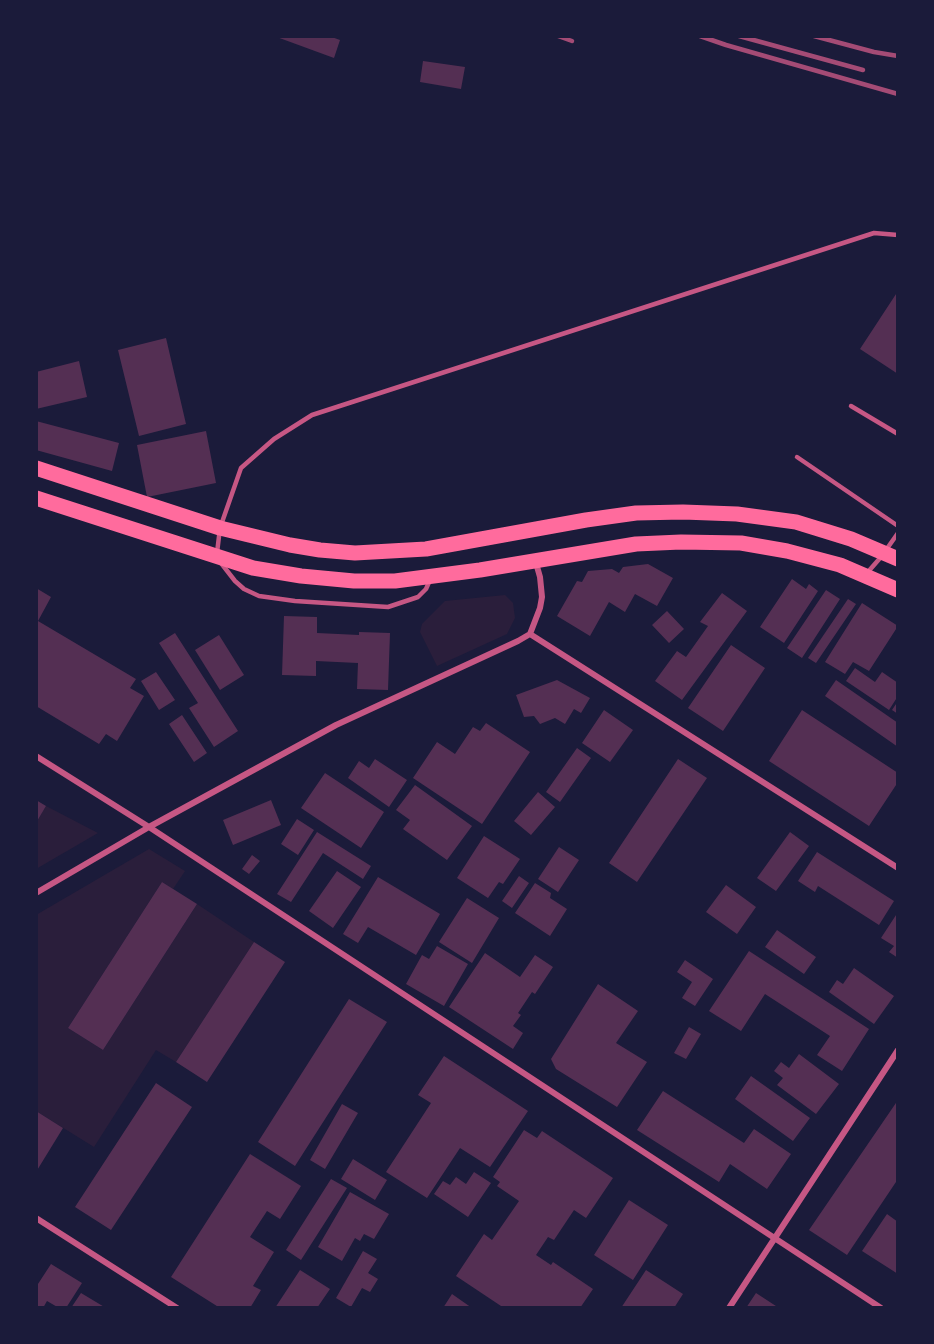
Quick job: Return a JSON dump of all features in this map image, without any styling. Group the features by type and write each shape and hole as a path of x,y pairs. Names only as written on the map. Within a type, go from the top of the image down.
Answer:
{"main road":[{"path":"36,468 220,528 320,550 356,553 435,548 606,517 636,513 683,512 737,514 796,522 851,539 891,556"},
{"path":"36,498 253,568 318,578 395,581 480,570 636,544 741,543 787,551 840,565 898,590"}],"street":[{"path":"36,893 149,827 336,725 530,634 542,597 535,560"},
{"path":"530,634 898,867"},
{"path":"36,756 149,827 881,1308"},
{"path":"729,1308 898,1050"},
{"path":"36,1218 177,1308"}],"lane":[{"path":"432,576 426,589 418,597 388,606 295,601 260,596 244,589 235,581 217,556 220,528 241,468 274,439 312,415 874,232 898,235"},
{"path":"851,406 898,434"},
{"path":"797,458 898,526"},
{"path":"866,575 891,556 898,533"}],"shaded area":[{"path":"505,595 513,603 515,618 507,634 437,666 420,632 422,624 445,601"},
{"path":"46,806 98,833 36,869 36,823"},
{"path":"149,849 185,871 173,889 162,882 68,1028 103,1050 197,904 254,942 176,1062 156,1050 94,1147 36,1111 36,915"}],"building":[{"path":"274,36 329,36 340,40 334,58"},
{"path":"423,61 465,67 461,89 420,82"},
{"path":"898,291 898,374 860,349"},
{"path":"166,338 186,424 139,436 118,350"},
{"path":"79,361 87,397 36,409 36,372"},
{"path":"36,421 119,443 112,471 36,450"},
{"path":"206,431 216,483 147,497 137,445"},
{"path":"648,564 673,578 657,606 635,594 625,612 609,602 590,636 557,616 577,581 582,582 588,571 612,569 619,573 623,567"},
{"path":"792,579 806,589 809,584 818,591 784,643 760,627"},
{"path":"36,588 51,597 38,621 136,679 130,688 144,696 117,741 106,734 99,744 36,706"},
{"path":"826,590 840,599 802,658 787,648"},
{"path":"722,593 747,611 682,700 655,681 677,651 686,657 708,626 700,622"},
{"path":"848,599 856,604 816,663 808,658"},
{"path":"862,603 898,626 869,671 853,662 845,674 825,662"},
{"path":"667,611 684,629 669,643 652,625"},
{"path":"284,616 317,617 317,633 359,635 359,632 390,633 388,690 357,689 358,663 316,661 316,676 282,675"},
{"path":"175,633 238,731 214,747 189,708 198,703 159,643"},
{"path":"219,635 244,675 220,690 195,650"},
{"path":"731,645 765,668 723,731 688,708"},
{"path":"855,668 875,682 882,672 898,683 898,696 889,710 846,681"},
{"path":"156,672 175,700 159,710 141,681"},
{"path":"557,680 590,698 581,713 574,709 565,724 555,718 540,724 534,716 524,717 516,695"},
{"path":"836,680 898,723 898,747 825,696"},
{"path":"898,701 898,714 892,710"},
{"path":"604,710 633,730 610,762 582,743"},
{"path":"802,710 898,773 898,782 869,826 769,761"},
{"path":"182,715 207,753 194,762 169,724"},
{"path":"486,723 530,752 482,824 413,778 437,742 455,754 473,727 480,731"},
{"path":"577,748 591,758 560,802 546,792"},
{"path":"375,759 407,780 389,807 348,778 359,761 369,768"},
{"path":"678,759 707,778 637,882 609,863"},
{"path":"325,773 384,812 361,848 301,808"},
{"path":"415,785 472,826 447,860 403,829 410,820 396,810"},
{"path":"538,792 555,807 531,835 514,821"},
{"path":"36,800 46,806 36,823"},
{"path":"271,800 281,825 233,845 223,820"},
{"path":"297,819 314,830 298,855 281,844"},
{"path":"317,832 371,866 363,879 323,853 291,902 277,894"},
{"path":"790,832 809,846 776,891 757,878"},
{"path":"484,836 520,859 503,884 499,882 488,898 457,878"},
{"path":"559,847 579,860 558,892 538,879"},
{"path":"817,852 894,901 879,925 818,886 815,892 798,881"},
{"path":"252,855 260,861 249,874 242,869"},
{"path":"337,871 361,887 333,928 309,911"},
{"path":"519,876 529,883 512,908 502,901"},
{"path":"378,877 440,914 416,955 368,927 358,943 343,934"},
{"path":"162,882 197,904 103,1050 68,1028"},
{"path":"535,883 551,893 550,898 567,909 550,936 515,913"},
{"path":"726,885 756,907 737,934 706,912"},
{"path":"467,898 499,918 472,963 439,942"},
{"path":"898,912 898,958 889,952 894,946 881,938"},
{"path":"777,930 816,957 804,974 765,947"},
{"path":"254,942 285,962 207,1082 176,1062"},
{"path":"437,946 468,964 444,1006 406,984 422,955 429,959"},
{"path":"749,951 869,1029 842,1071 817,1055 830,1036 765,994 741,1031 709,1011"},
{"path":"485,953 520,977 535,955 553,967 535,994 532,992 518,1013 521,1015 513,1026 523,1033 513,1049 449,1007"},
{"path":"685,960 713,979 695,1006 682,998 692,982 677,972"},
{"path":"854,968 894,996 874,1024 829,992 837,980 843,984"},
{"path":"598,984 638,1011 616,1043 647,1062 617,1107 556,1069 551,1059"},
{"path":"349,999 387,1022 295,1166 258,1142"},
{"path":"689,1027 701,1034 686,1059 674,1053"},
{"path":"799,1054 839,1084 816,1114 777,1085 783,1078 774,1071 781,1062 789,1068"},
{"path":"444,1056 528,1111 490,1167 460,1148 427,1198 386,1172 431,1103 418,1095"},
{"path":"751,1076 810,1118 793,1141 735,1099"},
{"path":"156,1083 192,1107 111,1230 75,1207"},
{"path":"663,1091 744,1143 754,1129 791,1154 767,1189 730,1164 719,1182 637,1130"},
{"path":"898,1100 898,1179 847,1255 809,1230"},
{"path":"342,1104 358,1113 325,1169 310,1160"},
{"path":"36,1111 63,1128 36,1172"},
{"path":"524,1130 537,1138 542,1131 613,1178 586,1218 574,1210 554,1240 548,1237 536,1255 551,1265 553,1262 593,1289 580,1308 504,1308 456,1276 484,1234 492,1240 519,1201 497,1186 500,1182 493,1177"},
{"path":"250,1154 301,1186 280,1219 267,1211 250,1237 274,1252 253,1286 261,1290 250,1308 220,1308 171,1277"},
{"path":"353,1159 387,1180 375,1200 341,1179"},
{"path":"474,1172 491,1183 468,1217 434,1194 443,1181 450,1185 456,1177 466,1184"},
{"path":"331,1179 347,1188 301,1260 286,1250"},
{"path":"350,1192 389,1214 374,1239 364,1234 360,1241 355,1238 342,1261 318,1247"},
{"path":"629,1200 668,1225 633,1280 594,1255"},
{"path":"887,1214 898,1222 898,1274 862,1251"},
{"path":"363,1251 377,1259 368,1273 378,1279 370,1292 362,1288 351,1307 336,1298"},
{"path":"51,1264 82,1283 66,1308 59,1308 47,1301 43,1308 36,1308 36,1287"},
{"path":"300,1270 330,1289 317,1308 275,1308"},
{"path":"646,1270 683,1294 674,1308 621,1308"},
{"path":"81,1293 106,1308 71,1308"},
{"path":"756,1293 779,1308 746,1308"},
{"path":"452,1294 472,1308 443,1308"}],"railway":[{"path":"558,36 572,41"},
{"path":"700,36 898,94"},
{"path":"739,36 863,70"},
{"path":"814,36 898,56"}]}
